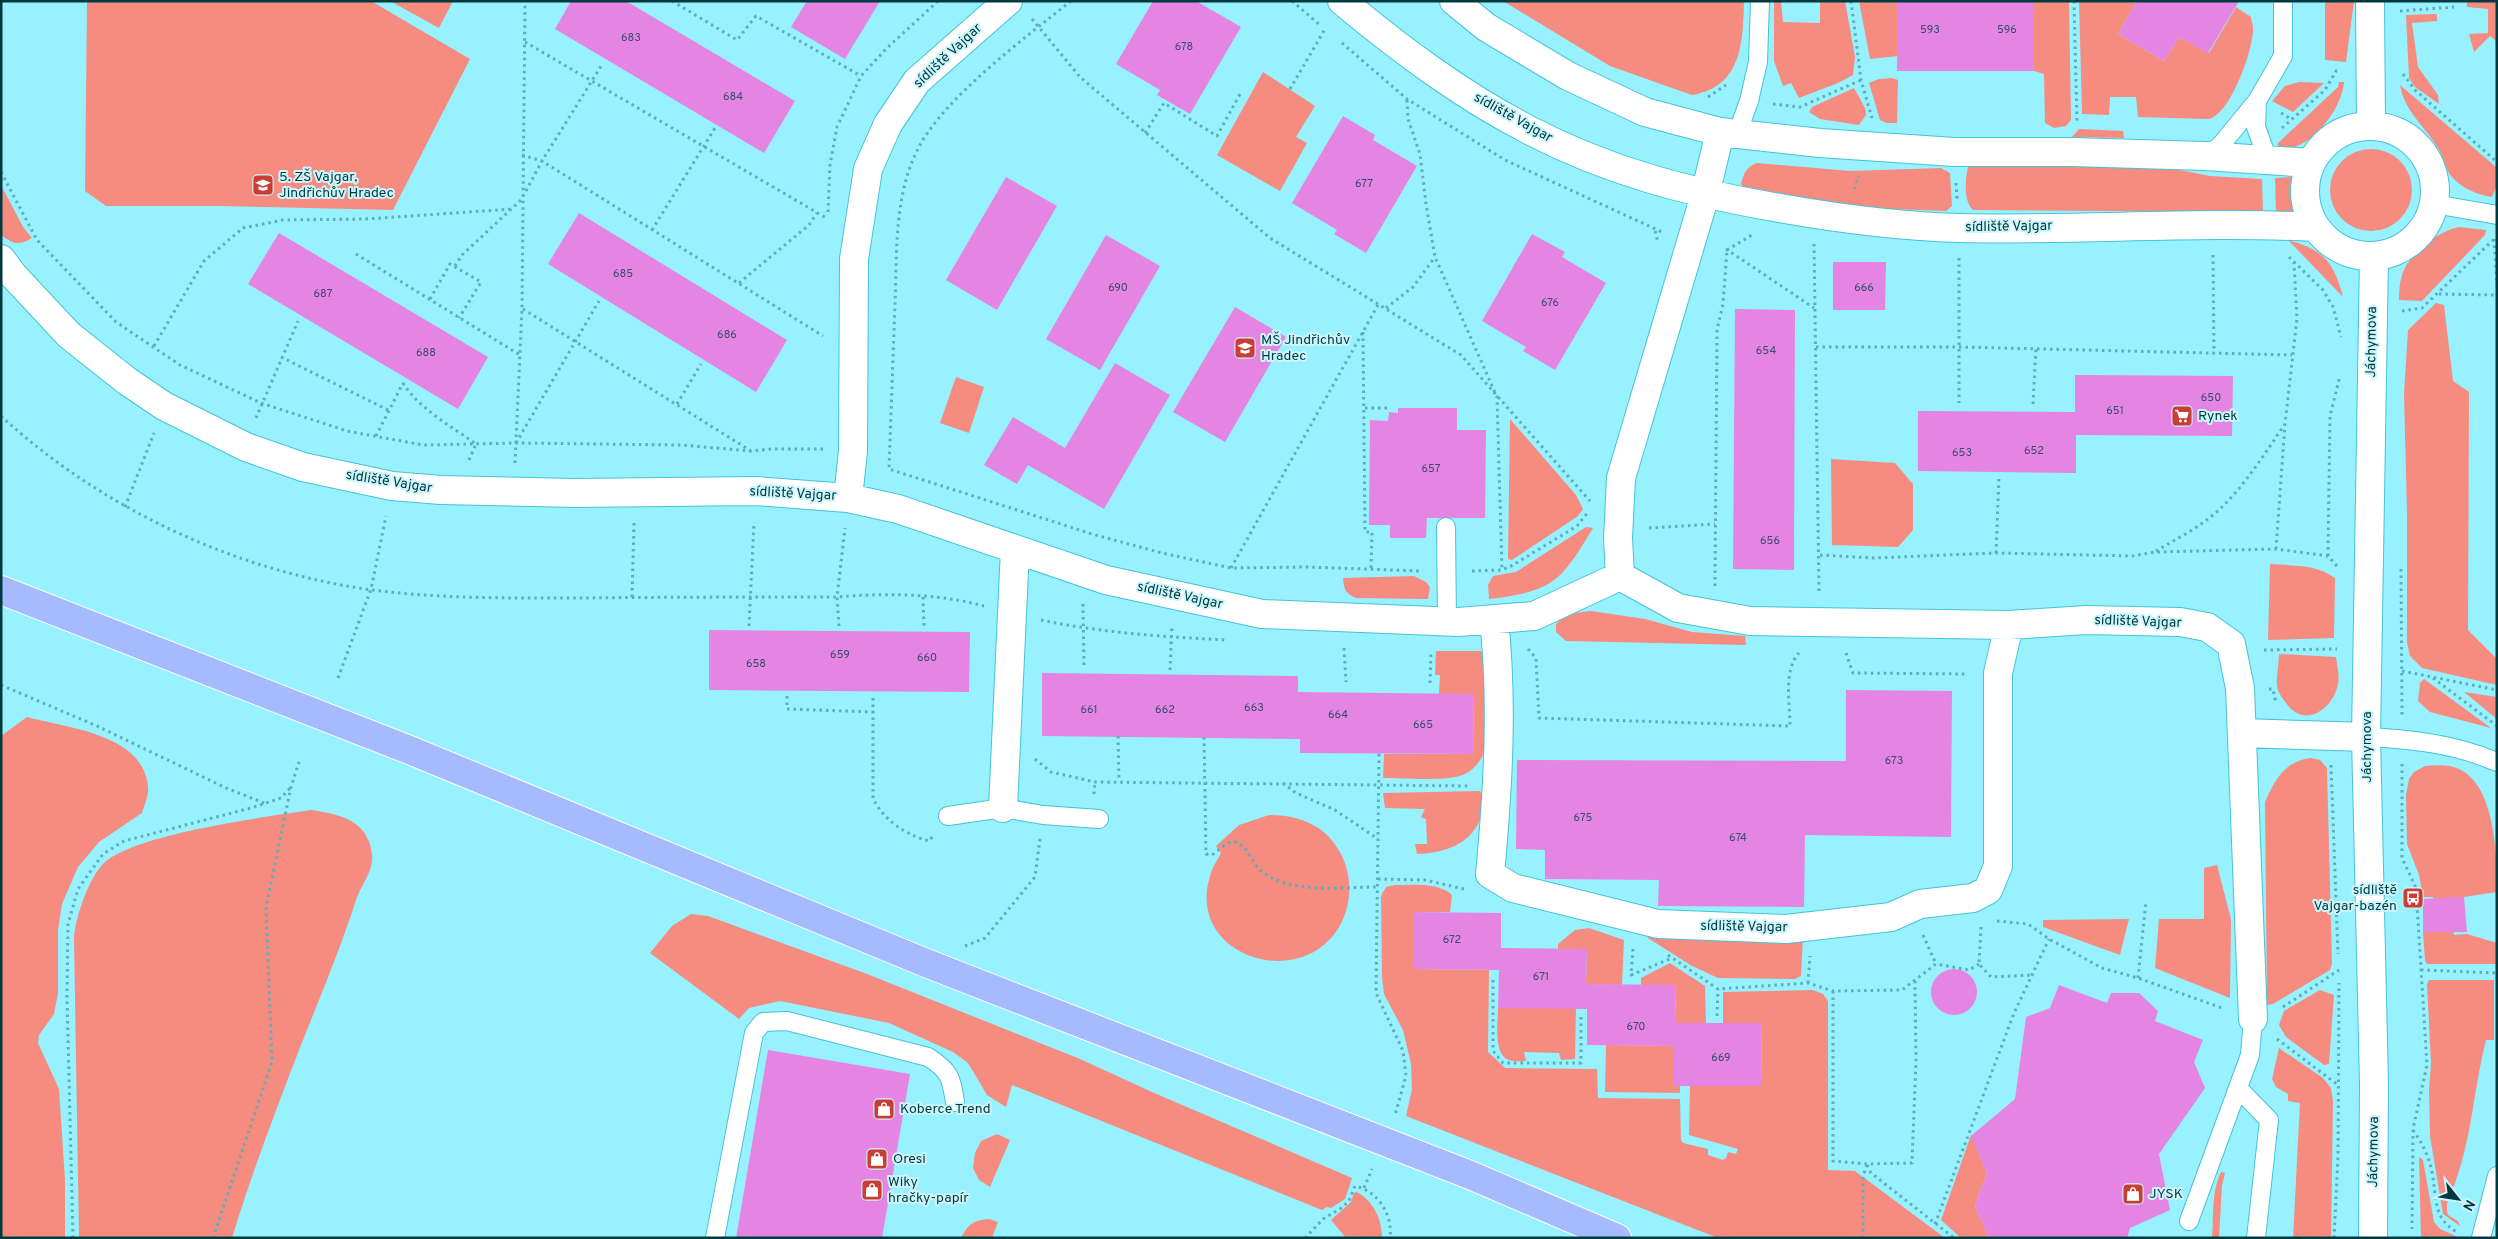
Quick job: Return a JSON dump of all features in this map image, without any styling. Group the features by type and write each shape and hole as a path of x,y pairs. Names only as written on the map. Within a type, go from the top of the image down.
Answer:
{"main road":[{"path":"1,590 412,751 926,963 1470,1175 1617,1238"}],"street":[{"name":"sídliště Vajgar","path":"848,498 853,451 854,259 868,169 888,124 917,81 1008,1"},
{"name":"sídliště Vajgar","path":"1342,1 1392,42 1447,82 1529,130 1623,172 1705,194 1848,220 1959,228 2198,225 2315,227"},
{"path":"1454,1 1486,27 1568,76 1645,112 1729,133 1869,137 1954,152 2073,152 2205,156 2311,163"},
{"path":"2370,1 2371,126"},
{"path":"2371,126 2387,128 2402,134 2415,144 2425,157 2432,171 2435,188 2434,204 2430,218 2413,241 2388,254 2374,257 2357,255 2341,250 2327,240 2315,227 2306,202 2305,189 2311,163 2319,150 2342,132 2371,126"},
{"path":"1620,576 1618,538 1621,478 1705,194 1729,133"},
{"name":"Jáchymova","path":"2373,1238 2374,1084 2366,737 2374,257"},
{"name":"sídliště Vajgar","path":"1,259 13,275 69,335 127,381 164,406 246,447 303,467 392,486 441,490 635,493 756,491 848,498 898,509 1106,580 1262,614 1447,622 1496,632 1620,576 1678,608 1750,621 2009,625 2086,620 2180,622 2207,627 2231,644 2240,688 2242,734 2266,1015"},
{"path":"1003,808 1010,614 1015,549"},
{"path":"1977,909 1988,890 1998,866 1998,673 2009,625"},
{"name":"sídliště Vajgar","path":"1496,632 1498,786 1490,874 1513,888 1658,924 1786,929 1890,917 1920,904 1977,909"},
{"path":"2242,734 2366,737"}],"lane":[{"path":"1729,133 1749,101 1758,62 1760,1"},
{"path":"2205,156 2220,146 2257,101 2283,56 2283,1"},
{"path":"2257,101 2256,127 2268,160"},
{"path":"2434,204 2497,215"},
{"path":"1446,527 1447,622"},
{"path":"2366,737 2403,739 2444,745 2497,762"},
{"path":"948,816 1003,808 1043,815 1099,819"},
{"path":"2190,1221 2266,1015"},
{"path":"715,1238 754,1033 763,1022 787,1021 928,1057 943,1067 952,1079 955,1102"},
{"path":"2238,1088 2269,1120 2256,1238"},
{"path":"2481,1238 2497,1176"}],"path":[{"path":"516,443 522,309 521,200 525,1"},
{"path":"672,1 737,40 756,16 861,76"},
{"path":"525,42 593,80 828,220 830,165 837,127 861,76 886,49 938,1"},
{"path":"1071,1 962,94 938,120 919,147 905,180 897,244 889,470 946,486 1092,534 1162,553 1230,568 1308,567 1446,571"},
{"path":"1292,1 1333,35"},
{"path":"1848,220 1855,186 1860,174 1869,137 1851,1"},
{"path":"2074,1 2077,123"},
{"path":"2400,11 2454,7"},
{"path":"1039,27 1080,77 1270,238 1379,303 1461,355 1497,397 1593,505 1577,526 1502,570 1497,397 1436,257 1420,154 1408,119 1407,99"},
{"path":"1290,89 1325,29"},
{"path":"1340,42 1407,99 1505,160 1655,231"},
{"path":"454,266 462,255 514,210 603,62"},
{"path":"2292,119 2325,90 2336,71"},
{"path":"2403,76 2414,90 2497,162"},
{"path":"1800,106 1862,80"},
{"path":"1145,133 1164,104 1218,136 1240,94"},
{"path":"652,230 714,128"},
{"path":"1954,152 1959,228 1959,403"},
{"path":"522,155 542,161 829,340"},
{"path":"1,172 37,240 116,322 180,365 261,403 347,431 423,445 516,443 681,446 751,451 771,449 817,450"},
{"path":"154,346 204,261 243,228 283,220 366,219 514,210"},
{"path":"739,283 809,225 817,213"},
{"path":"2404,311 2422,308 2494,240 2497,285"},
{"path":"1814,241 1820,555 1819,600 1823,623 1844,646 1853,674 1998,673"},
{"path":"2213,246 2214,352"},
{"path":"1715,588 1717,330 1723,304 1727,250 1815,308"},
{"path":"356,254 520,355"},
{"path":"1386,308 1413,287 1436,257"},
{"path":"2276,549 2285,424 2297,318 2294,263 2323,290 2333,306 2341,339"},
{"path":"430,299 450,264 481,282 460,318"},
{"path":"2438,294 2497,295"},
{"path":"516,443 599,301"},
{"path":"1230,568 1379,303"},
{"path":"522,309 751,451"},
{"path":"261,403 298,321"},
{"path":"1364,331 1366,408 1365,532 1372,532 1371,570"},
{"path":"1816,348 2036,348 2292,355"},
{"path":"2033,404 2036,348"},
{"path":"281,357 390,411"},
{"path":"677,404 701,364"},
{"path":"1820,555 1873,558 1996,553 2132,556 2155,552 2276,549 2328,556 2330,416 2340,374"},
{"path":"376,436 403,383 409,392 428,410 476,444"},
{"path":"125,507 164,406"},
{"path":"1366,408 1387,408"},
{"path":"1,416 29,441 125,507 232,554 300,576 371,590 461,598 837,597 886,593 955,598 1010,614 1082,628 1171,637 1170,670"},
{"path":"2155,552 2194,529 2220,508 2257,465 2285,424"},
{"path":"1996,553 1999,477"},
{"path":"338,678 371,590 392,486"},
{"path":"749,626 749,596 756,491"},
{"path":"632,597 635,493"},
{"path":"839,626 837,597 848,498"},
{"path":"1642,529 1715,524"},
{"path":"923,597 924,626"},
{"path":"1082,628 1084,666"},
{"path":"1496,632 1534,654 1539,718 1790,726 1790,672 1794,659 1799,653 1805,652"},
{"path":"1344,646 1346,682"},
{"path":"1430,683 1431,647"},
{"path":"2232,651 2343,649"},
{"path":"2412,1229 2413,1129 2427,1066 2416,888 2402,858 2402,671 2497,690"},
{"path":"2431,676 2497,726"},
{"path":"1,685 97,726 226,788 265,803"},
{"path":"787,696 787,709 874,712"},
{"path":"873,698 873,798 878,809 914,837 929,842 948,816"},
{"path":"1007,720 1028,750 1051,772 1095,782 1204,781 1498,786"},
{"path":"1118,736 1119,781"},
{"path":"2330,736 2339,970 2334,1238"},
{"path":"1204,737 1206,854 1212,855 1234,841 1244,846 1259,869 1285,885 1376,886"},
{"path":"1379,754 1376,993 1403,1051 1406,1076 1400,1104"},
{"path":"213,1238 272,1062 266,907 291,787 299,762"},
{"path":"1283,783 1296,793 1335,810 1378,840"},
{"path":"73,1238 67,997 68,924 78,889 103,854 124,841 281,798 291,787"},
{"path":"926,963 985,938 1035,877 1043,815"},
{"path":"1378,879 1425,880 1466,890"},
{"path":"2138,978 2146,901"},
{"path":"1977,909 1979,964 1990,977 2034,975"},
{"path":"1991,920 2028,924 2049,939 2102,968 2266,1015 2339,970"},
{"path":"1922,933 1936,964"},
{"path":"1935,1224 2014,1013 2034,975 2049,939"},
{"path":"1634,943 1631,975 1673,958 1718,989 1808,983 1833,991 1902,990 1936,964 1969,970 1979,964"},
{"path":"1808,983 1810,950"},
{"path":"2421,970 2497,973"},
{"path":"1493,980 1493,1051 1503,1063 1581,1063 1581,1015"},
{"path":"1833,991 1833,1161 1842,1164 1912,1163 1916,1060 1915,980"},
{"path":"1716,1016 1718,989"},
{"path":"2271,1043 2272,1036 2338,1085"},
{"path":"2413,1129 2424,1147 2432,1170 2438,1214 2443,1223 2460,1234"},
{"path":"1867,1164 1871,1173 1954,1238"},
{"path":"1863,1238 1863,1176 1867,1164"},
{"path":"1305,1238 1323,1219 1349,1201 1355,1186 1364,1188 1385,1209 1391,1231 1390,1238"}],"shaded area":[{"path":"87,1 371,1 470,59 393,210 220,206 106,206 85,191"},
{"path":"390,1 453,1 439,28"},
{"path":"1503,1 1744,1 1740,47 1730,73 1721,83 1709,90 1692,95 1610,66"},
{"path":"1774,1 1781,1 1783,22 1820,23 1820,1 1845,1 1855,57 1853,75 1799,98 1791,83 1783,86 1774,61"},
{"path":"1859,1 1898,1 1898,56 1870,59"},
{"path":"2034,1 2069,1 2071,120 2066,126 2054,128 2045,123 2044,74 2034,71"},
{"path":"2079,1 2132,1 2136,3 2118,34 2164,61 2179,37 2209,53 2236,7 2251,17 2253,28 2250,51 2239,80 2225,106 2217,115 2209,119 2138,117 2136,97 2110,97 2109,115 2082,114"},
{"path":"2325,1 2354,1 2346,62 2325,60"},
{"path":"2467,1 2497,1 2497,42 2490,36 2474,52 2469,34 2488,33 2488,9 2467,7"},
{"path":"2437,14 2437,21 2412,23 2418,67 2438,95 2439,104 2415,87 2409,78 2406,15"},
{"path":"1263,72 1315,106 1296,137 1307,143 1280,191 1217,155"},
{"path":"1892,78 1898,80 1897,123 1887,123 1880,120 1869,83 1879,79"},
{"path":"2299,82 2324,83 2293,112 2272,101 2285,86"},
{"path":"2339,82 2344,82 2338,104 2323,126 2304,143 2293,148 2282,149 2277,144 2338,87"},
{"path":"2400,85 2496,167 2497,185 2492,197 2470,190 2451,176 2433,140 2410,111"},
{"path":"1854,88 1865,108 1866,115 1859,125 1820,119 1809,112 1812,107"},
{"path":"2079,129 2123,131 2124,138 2072,137"},
{"path":"2363,149 2379,149 2394,156 2405,167 2412,182 2409,206 2400,219 2379,231 2363,231 2348,224 2337,213 2330,198 2330,182 2337,167 2348,156"},
{"path":"1757,163 1850,171 1941,168 1950,173 1952,206 1946,211 1840,207 1745,191 1741,184 1744,174 1750,166"},
{"path":"1969,164 2169,168 2210,176 2262,179 2263,212 1973,210 1966,195"},
{"path":"2292,177 2290,194 2293,212 2276,213 2275,178"},
{"path":"1,185 23,227 32,238 27,241 16,243 1,235"},
{"path":"2459,227 2486,230 2485,235 2422,301 2399,300 2401,278 2411,259 2436,236"},
{"path":"2288,240 2311,248 2326,259 2336,275 2343,297"},
{"path":"2436,303 2444,305 2453,381 2469,392 2468,630 2497,659 2497,685 2422,668 2410,656 2407,642 2407,513 2404,394 2408,330"},
{"path":"956,377 984,387 969,433 940,423"},
{"path":"1510,419 1576,495 1583,509 1578,516 1512,560 1508,559"},
{"path":"1831,459 1895,463 1913,484 1913,530 1898,547 1832,545"},
{"path":"1586,527 1593,528 1572,561 1553,581 1541,588 1528,592 1489,599 1488,585 1493,576 1516,572"},
{"path":"2270,564 2312,568 2328,573 2335,578 2334,638 2268,640"},
{"path":"1414,576 1426,582 1430,587 1428,599 1356,598 1346,590 1343,578"},
{"path":"1591,611 1645,619 1692,632 1745,636 1746,645 1566,641 1556,632 1556,624 1563,617 1574,613"},
{"path":"1436,651 1481,651 1484,656 1485,751 1474,767 1465,774 1458,776 1437,779 1383,778 1384,754 1473,754 1474,694 1439,694 1440,675 1435,675"},
{"path":"2279,654 2336,657 2339,674 2338,684 2330,702 2324,708 2317,713 2301,715 2293,711 2286,703 2280,695 2277,686"},
{"path":"2424,679 2491,728 2430,712 2418,701 2420,683"},
{"path":"2464,692 2497,697 2497,719"},
{"path":"27,717 82,730 119,744 133,755 143,769 148,787 142,813 99,842 78,867 62,904 58,930 58,993 54,1014 39,1035 38,1043 59,1089 65,1180 65,1238 1,1238 1,736"},
{"path":"2311,758 2320,760 2327,768 2332,964 2330,970 2273,1004 2267,1005 2265,802 2282,772 2294,763"},
{"path":"2438,765 2459,769 2471,778 2481,791 2487,806 2495,843 2497,892 2464,897 2452,916 2454,935 2467,934 2497,943 2496,964 2427,964 2425,961 2423,932 2434,931 2433,897 2423,897 2419,875 2407,844 2406,795 2409,779 2414,772 2425,766"},
{"path":"1480,791 1484,801 1483,810 1471,834 1455,846 1437,852 1417,854 1415,844 1427,844 1426,819 1421,817 1425,809 1385,808 1383,793"},
{"path":"311,810 342,817 358,826 365,833 369,843 372,854 371,866 358,894 337,955 273,1117 232,1238 79,1238 74,938 80,909 88,888 103,864 118,853 141,844 201,828"},
{"path":"1269,815 1302,820 1320,829 1328,836 1341,854 1347,869 1349,885 1347,909 1328,942 1305,956 1280,961 1254,957 1231,946 1214,927 1207,903 1211,873 1221,853 1216,846 1239,825"},
{"path":"2217,865 2231,919 2230,998 2155,968 2159,919 2204,919 2204,868"},
{"path":"1395,885 1433,886 1452,895 1450,912 1413,912 1413,969 1489,970 1488,1052 1505,1068 1597,1069 1598,1098 1680,1099 1681,1140 1683,1143 1708,1149 1708,1155 1723,1160 1728,1152 1736,1154 1738,1149 1689,1135 1690,1086 1761,1086 1762,1024 1723,1023 1723,992 1813,990 1823,994 1828,1001 1828,1170 1855,1171 1945,1238 1718,1238 1406,1116 1412,1089 1411,1064 1403,1030 1384,994 1382,977 1381,896 1386,887"},
{"path":"691,914 708,916 867,974 1080,1059 1352,1178 1345,1199 1331,1208 1327,1207 1322,1210 1012,1085 1006,1107 987,1095 968,1063 953,1052 889,1023 780,1001 749,1008 739,1019 650,953 672,926"},
{"path":"2129,919 2120,955 2043,927 2043,920"},
{"path":"1589,928 1624,940 1622,985 1586,984 1587,949 1558,949 1558,944 1575,930"},
{"path":"1644,932 1803,937 1801,976 1795,979 1718,978 1692,966 1648,938"},
{"path":"1670,963 1705,986 1706,1023 1675,1023 1676,985 1641,985 1641,978"},
{"path":"2429,980 2494,980 2494,1040 2486,1040 2461,1166 2448,1198 2448,1215 2458,1221 2460,1226 2443,1214 2430,1136 2429,1090 2431,1063 2427,984"},
{"path":"2320,990 2334,995 2329,1064 2324,1065 2286,1037 2279,1025 2284,1011"},
{"path":"1498,1008 1576,1008 1575,1059 1561,1060 1559,1053 1524,1052 1526,1061 1511,1061 1504,1057 1498,1045"},
{"path":"1606,1045 1674,1046 1674,1085 1680,1086 1680,1093 1605,1092"},
{"path":"2279,1048 2323,1078 2331,1088 2333,1101 2331,1238 2293,1238 2300,1103 2288,1101 2288,1094 2276,1087 2272,1079"},
{"path":"997,1134 1010,1140 990,1187 979,1180 973,1168 975,1153 981,1141"},
{"path":"1971,1135 1987,1173 1975,1206 1989,1238 1961,1238 1941,1220"},
{"path":"2419,1157 2423,1160 2434,1222 2440,1229 2460,1238 2421,1238"},
{"path":"2221,1172 2225,1173 2222,1185 2219,1238 2212,1238 2214,1196"},
{"path":"1357,1192 1368,1201 1376,1212 1382,1231 1382,1238 1346,1238 1331,1220 1351,1202 1354,1193"},
{"path":"989,1219 998,1222 992,1238 961,1238 966,1229 972,1224 979,1220"}],"building":[{"path":"571,1 626,1 795,101 764,153 555,29"},
{"path":"807,1 880,1 845,59 791,27"},
{"path":"1153,1 1196,1 1241,27 1190,114 1157,95 1160,90 1116,64"},
{"path":"1898,1 2034,1 2034,71 1897,71"},
{"path":"2137,1 2239,1 2208,53 2179,37 2164,61 2118,34"},
{"path":"1343,116 1375,135 1373,140 1417,166 1366,253 1334,234 1337,230 1292,203"},
{"path":"1006,177 1057,206 997,310 946,280"},
{"path":"579,213 787,340 756,392 548,264"},
{"path":"279,233 488,357 458,409 248,284"},
{"path":"1532,234 1565,252 1562,257 1606,283 1555,370 1523,351 1526,347 1482,321"},
{"path":"1106,235 1160,266 1100,370 1046,339"},
{"path":"1833,262 1886,262 1885,310 1833,310"},
{"path":"1235,307 1286,337 1225,442 1173,412"},
{"path":"1735,309 1795,310 1794,570 1733,569"},
{"path":"1115,363 1170,395 1104,509 1028,465 1017,484 984,465 1013,417 1065,448"},
{"path":"2075,375 2233,376 2232,436 2076,435 2076,473 1918,471 1918,411 2075,412"},
{"path":"1398,408 1457,408 1457,430 1486,430 1485,518 1427,518 1426,538 1390,538 1390,525 1369,525 1370,420 1388,421 1389,412 1398,413"},
{"path":"709,630 970,632 969,692 709,690"},
{"path":"1042,673 1298,676 1298,692 1474,694 1473,754 1300,753 1300,739 1042,736"},
{"path":"1846,690 1952,691 1951,837 1805,835 1804,907 1658,906 1659,880 1545,879 1545,850 1516,849 1517,760 1846,761"},
{"path":"2464,897 2467,932 2423,932 2423,899"},
{"path":"1413,912 1501,913 1501,948 1587,949 1586,984 1676,985 1675,1023 1762,1023 1761,1086 1674,1086 1674,1046 1587,1045 1587,1009 1498,1008 1499,970 1413,969"},
{"path":"1950,969 1958,969 1967,973 1973,979 1977,992 1973,1005 1967,1011 1958,1015 1950,1015 1941,1011 1935,1005 1931,996 1931,988 1935,979 1941,973"},
{"path":"2059,985 2107,1003 2111,993 2139,993 2158,1011 2155,1021 2203,1040 2194,1062 2205,1088 2159,1154 2170,1210 2130,1228 2127,1238 1989,1238 1975,1206 1987,1173 1971,1136 2015,1099 2026,1017 2050,1008"},
{"path":"768,1050 910,1074 882,1238 736,1238"}],"place":[{"name":"5. ZŠ Vajgar, Jindřichův Hradec","path":"263,185"},
{"name":"MŠ Jindřichův Hradec","path":"1245,348"},
{"name":"Rynek","path":"2182,416"},
{"name":"sídliště Vajgar-bazén","path":"2413,898"},
{"name":"Koberce Trend","path":"884,1109"},
{"name":"Oresi","path":"877,1159"},
{"name":"Wiky hračky-papír","path":"872,1190"},
{"name":"JYSK","path":"2133,1194"}]}
